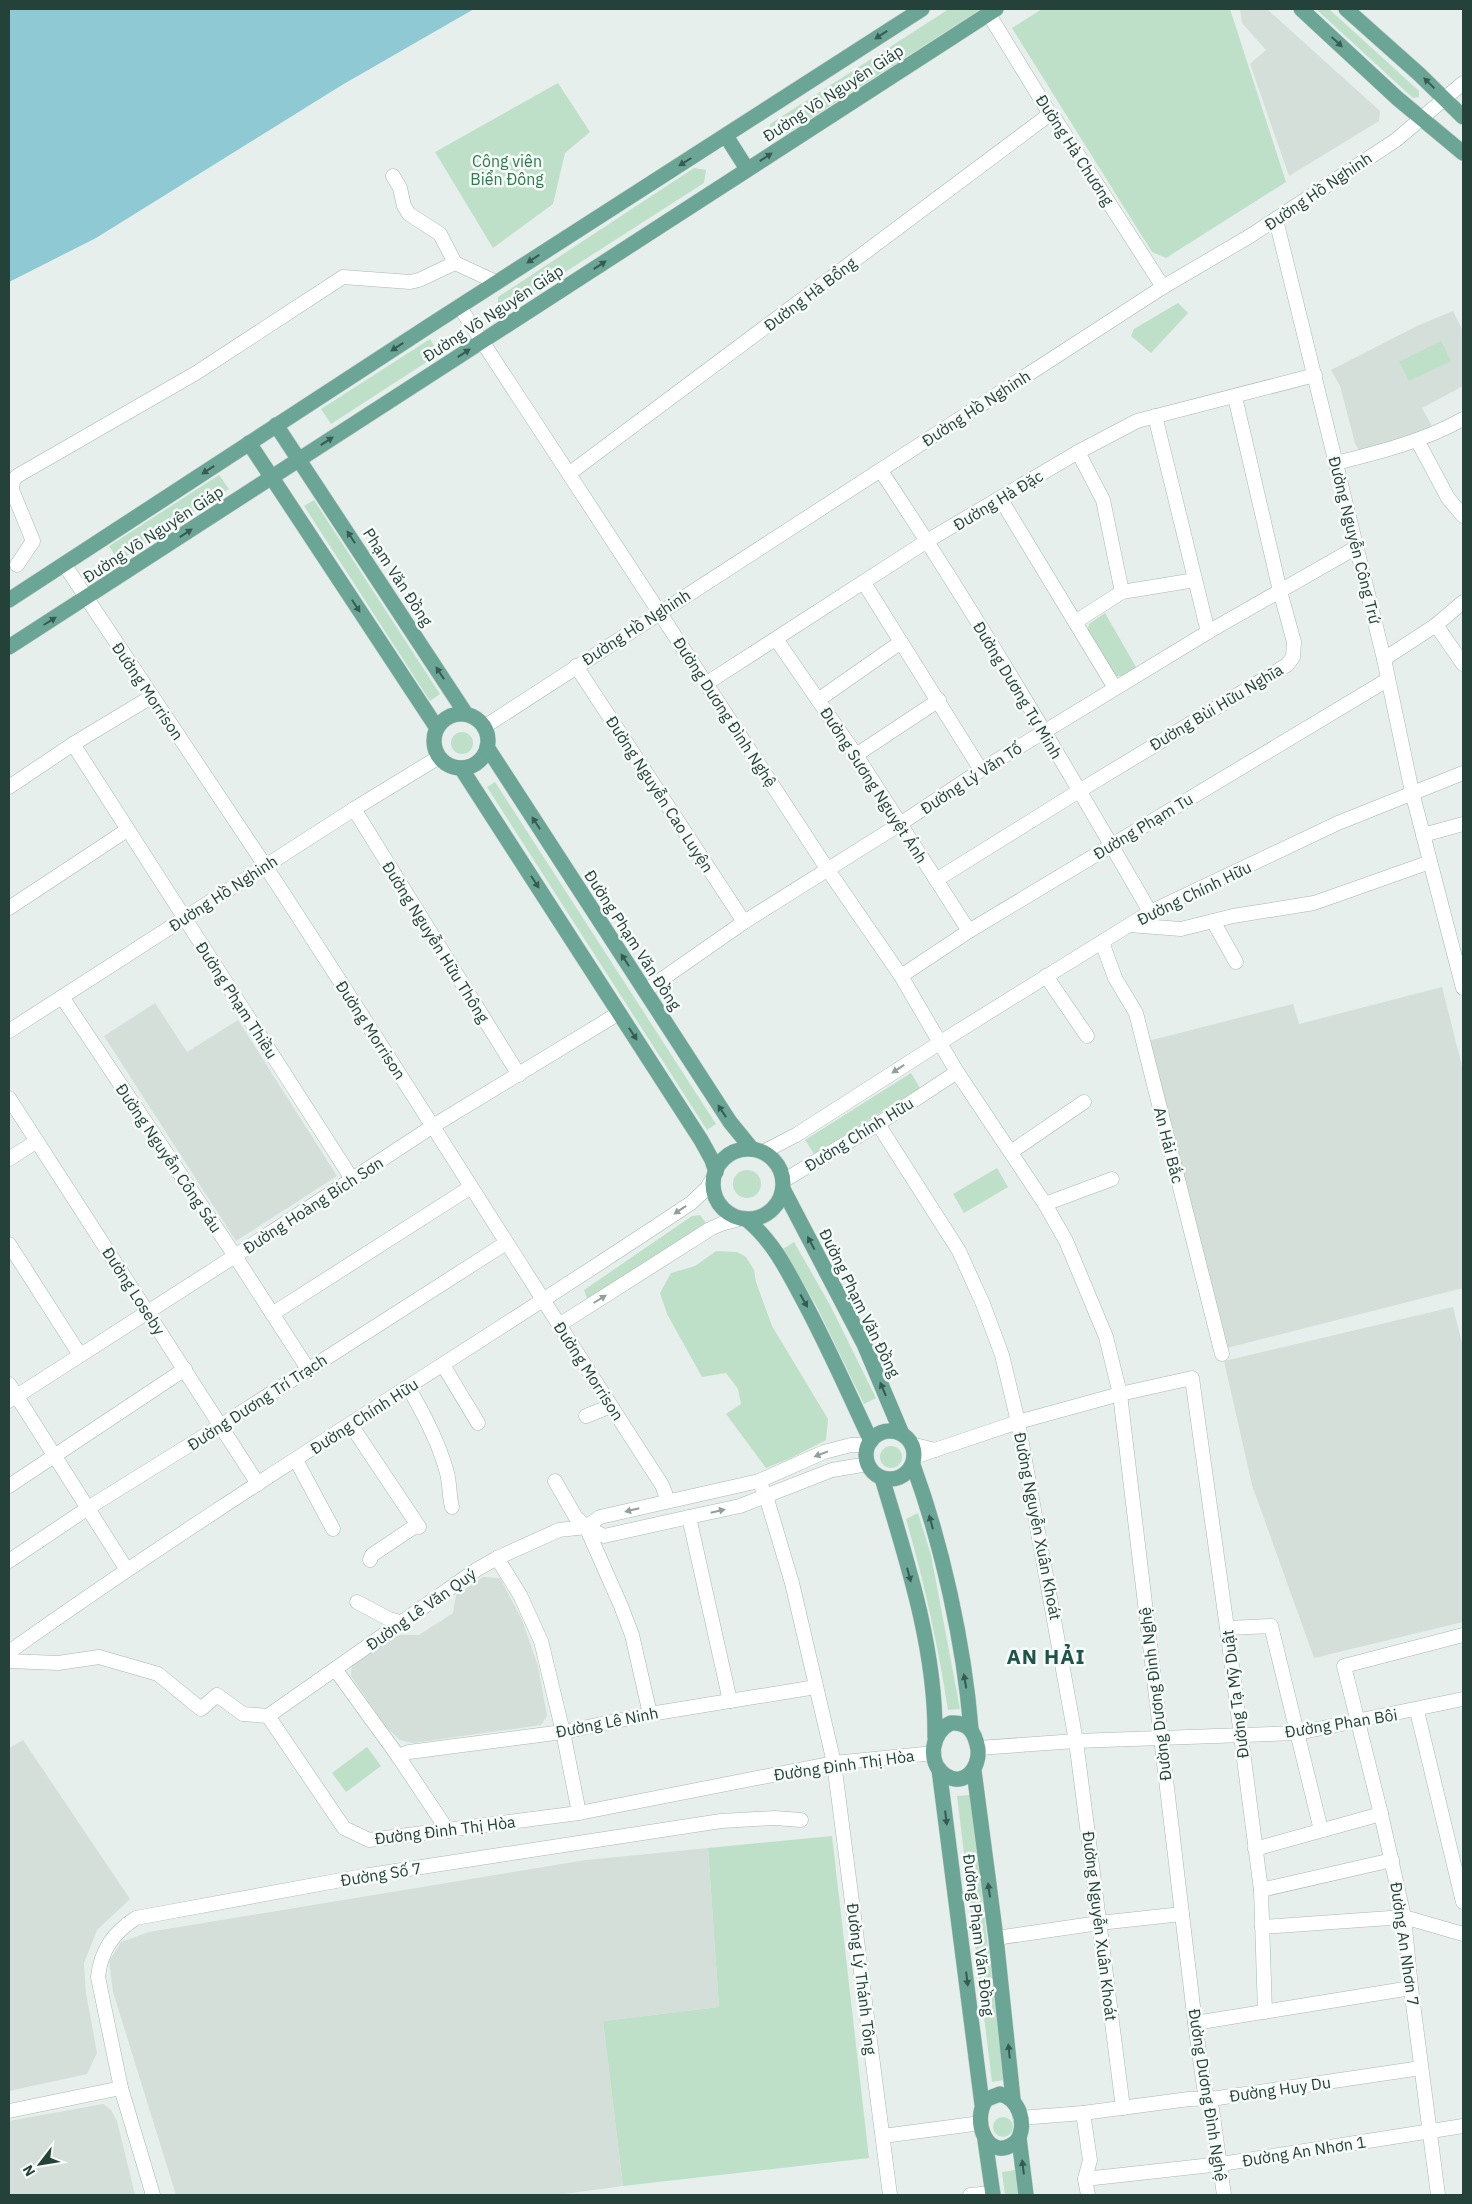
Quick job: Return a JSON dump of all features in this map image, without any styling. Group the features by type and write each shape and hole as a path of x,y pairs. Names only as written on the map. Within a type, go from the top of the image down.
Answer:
{"main road":[{"name":"Đường Võ Nguyên Giáp","path":"9,600 496,282 922,9"},
{"path":"1302,9 1397,98 1463,153"},
{"path":"1346,9 1445,99 1463,118"},
{"name":"Đường Võ Nguyên Giáp","path":"9,647 992,11"},
{"path":"726,136 747,169"},
{"path":"276,425 299,459"},
{"path":"249,443 436,728"},
{"name":"Phạm Văn Đồng","path":"299,459 466,714"},
{"path":"466,714 474,717 484,727 488,737 487,748 480,760 475,764 461,768 445,763 439,757 435,748 434,738 436,728 446,718 452,715 466,714"},
{"name":"Đường Phạm Văn Đồng","path":"487,748 730,1122 758,1151"},
{"path":"461,768 701,1140 712,1160 715,1174 715,1195 719,1203 734,1216 744,1219 766,1237 793,1282 842,1376 869,1443"},
{"path":"715,1174 720,1164 734,1152 758,1151 777,1164 783,1185 777,1205 763,1216 744,1219"},
{"name":"Đường Phạm Văn Đồng","path":"783,1185 864,1344 910,1450 942,1562 967,1694 971,1729"},
{"path":"885,1432 910,1450 900,1478 882,1478 876,1475 868,1464 866,1451 869,1443 885,1432"},
{"path":"882,1478 922,1625 935,1710 934,1753 939,1770 951,1778 965,1777 974,1771 978,1761 978,1748 971,1729 965,1725 951,1723 944,1726 935,1737"},
{"name":"Đường Phạm Văn Đồng","path":"939,1770 982,2104"},
{"name":"Đường Phạm Văn Đồng","path":"974,1771 996,1938 1013,2099"},
{"path":"993,2194 980,2111 982,2104 993,2095 1000,2094 1013,2099 1018,2106 1021,2128 1019,2138 1026,2195"},
{"path":"985,2140 990,2145 1004,2148 1011,2146 1019,2138"}],"street":[{"name":"Đường Hà Chương","path":"992,11 1164,286"},
{"name":"Đường Hồ Nghinh","path":"484,727 1164,286 1276,220 1396,140 1463,83"},
{"name":"Đường Hà Bổng","path":"570,473 1056,116"},
{"path":"392,176 400,188 404,206 410,214 440,234 455,263 496,282"},
{"name":"Đường Nguyễn Công Trứ","path":"1276,220 1384,659 1412,792 1463,988"},
{"path":"17,565 33,541 12,490 13,481 17,476 196,373 343,277 410,282 419,280 455,263"},
{"name":"Đường Dương Đình Nghệ","path":"460,306 828,870 901,976 939,1043"},
{"name":"Đường Hà Đặc","path":"707,683 927,541 1078,452 1137,421 1315,375"},
{"name":"Đường Bùi Hữu Nghĩa","path":"936,880 1287,665 1293,658 1294,642 1280,591 1235,397"},
{"path":"1155,416 1208,632"},
{"path":"1336,463 1417,440 1444,430 1463,419"},
{"path":"1417,440 1448,498 1463,516"},
{"path":"1078,452 1103,500 1122,592"},
{"name":"Đường Dương Tự Minh","path":"881,471 927,541 1044,731 1150,912"},
{"path":"1000,498 1114,688"},
{"name":"Đường Lý Văn Tố","path":"645,991 744,922 900,824 981,770 1208,632 1357,547"},
{"name":"Đường Morrison","path":"64,564 265,866 433,1126 662,1485 668,1501"},
{"path":"1076,622 1122,592 1195,580"},
{"path":"864,583 939,700 981,770"},
{"path":"1384,659 1436,625 1463,602"},
{"path":"1436,625 1463,664"},
{"name":"Đường Sương Nguyệt Ánh","path":"776,639 856,756 970,931"},
{"path":"818,700 901,642"},
{"name":"Đường Nguyễn Cao Luyện","path":"576,666 744,922"},
{"name":"Đường Phạm Tu","path":"901,976 970,931 1388,680"},
{"path":"9,787 73,744 152,697"},
{"path":"856,756 939,700"},
{"name":"Đường Phạm Thiều","path":"73,744 352,1179"},
{"name":"Đường Hồ Nghinh","path":"9,1031 354,809 439,757"},
{"name":"Đường Chính Hữu","path":"758,1151 796,1135 939,1043 1150,912 1338,823 1463,773"},
{"name":"Đường Nguyễn Hữu Thông","path":"354,809 519,1075"},
{"path":"1423,835 1463,824"},
{"path":"9,908 127,830"},
{"path":"1129,925 1181,929 1213,921 1314,903 1430,862"},
{"path":"1213,921 1236,962"},
{"name":"An Hải Bắc","path":"1102,942 1115,978 1136,1012 1222,1354"},
{"path":"1046,976 1087,1036"},
{"name":"Đường Nguyễn Công Sáu","path":"62,997 235,1256 308,1370"},
{"name":"Đường Hoàng Bích Sơn","path":"11,1394 80,1355 433,1126 619,1013"},
{"path":"939,1043 957,1072"},
{"name":"Đường Dương Đình Nghệ","path":"957,1072 1045,1204 1066,1241 1106,1337 1120,1394 1195,2023 1204,2087 1212,2109 1224,2195"},
{"name":"Đường Chính Hữu","path":"783,1185 957,1072"},
{"name":"Đường Loseby","path":"9,1098 258,1484"},
{"path":"1011,1152 1084,1102"},
{"name":"Đường Nguyễn Xuân Khoát","path":"878,1124 963,1260 984,1304 1002,1355 1018,1422 1076,1741 1123,2108"},
{"path":"9,1159 37,1141"},
{"name":"Đường Chính Hữu","path":"9,1652 127,1570 691,1203 707,1188 715,1174"},
{"path":"1045,1204 1112,1179"},
{"path":"272,1314 471,1187"},
{"path":"559,1325 710,1230 721,1224 744,1219"},
{"name":"Đường Dương Trí Trạch","path":"9,1561 88,1508 506,1243"},
{"path":"9,1244 80,1355"},
{"path":"443,1365 478,1423"},
{"path":"9,1486 184,1369"},
{"name":"Đường Tạ Mỹ Duật","path":"1120,1394 1192,1378 1261,1890 1265,2012"},
{"path":"408,1387 429,1425 448,1474 449,1497 452,1507"},
{"path":"11,1394 55,1456 127,1570"},
{"path":"910,1450 935,1450 1018,1422 1120,1394"},
{"path":"586,1416 611,1406"},
{"path":"351,1424 418,1526 372,1554 370,1560"},
{"name":"Đường Lê Văn Quý","path":"268,1716 476,1570 497,1558 559,1530 586,1527 600,1518 759,1481 824,1452 851,1445 869,1443"},
{"path":"296,1460 333,1529"},
{"name":"Đường Lê Văn Quý","path":"586,1527 604,1536 740,1506 832,1470 868,1464"},
{"path":"555,1481 575,1516 586,1527 632,1635 650,1714"},
{"name":"Đường Lý Thánh Tông","path":"759,1481 766,1496 792,1583 834,1763 890,2195"},
{"path":"689,1517 730,1701"},
{"path":"497,1558 520,1595 541,1641 563,1732 579,1813"},
{"path":"357,1602 389,1619 402,1623"},
{"path":"1227,1628 1271,1626 1321,1830"},
{"name":"Đường An Nhơn 7","path":"1438,2195 1411,1988 1404,1917 1392,1860 1344,1666 1463,1636"},
{"path":"9,1661 58,1663 99,1657 158,1674 201,1709 217,1695 243,1714 268,1716"},
{"path":"335,1669 398,1756 448,1831"},
{"name":"Đường Lê Ninh","path":"398,1756 409,1752 563,1732 650,1714 816,1687"},
{"name":"Đường Phan Bôi","path":"978,1748 1076,1741 1239,1734 1298,1734 1463,1699"},
{"path":"1417,1710 1459,1865 1463,1902"},
{"name":"Đường Đinh Thị Hòa","path":"268,1716 344,1828 368,1840 579,1813 834,1763 934,1753"},
{"path":"1255,1849 1381,1814"},
{"name":"Đường Số 7","path":"153,2195 120,2082 98,1977 100,1962 109,1941 136,1918 343,1879 721,1821 775,1818 801,1820"},
{"path":"1261,1890 1392,1860"},
{"path":"996,1938 1099,1923 1182,1914"},
{"path":"1262,1928 1404,1917 1463,1934"},
{"path":"1195,2023 1411,1988"},
{"name":"Đường Huy Du","path":"1020,2118 1207,2099 1421,2068"},
{"path":"9,2111 120,2082"},
{"path":"1084,2113 1090,2160 1085,2180 1088,2195"},
{"path":"882,2136 981,2123"},
{"name":"Đường An Nhơn 1","path":"1085,2180 1220,2164 1463,2126"},
{"path":"970,2195 993,2194"}],"shaded area":[{"path":"1240,9 1267,9 1380,111 1379,121 1289,176 1250,64 1266,50 1242,23"},
{"path":"1453,311 1463,331 1463,386 1422,408 1432,426 1362,456 1355,443 1340,386 1331,370 1417,326"},
{"path":"1442,987 1463,1070 1463,1288 1223,1349 1144,1042 1293,1004 1299,1024"},
{"path":"155,1003 187,1052 238,1020 337,1176 236,1241 104,1036"},
{"path":"1453,1307 1463,1347 1463,1622 1314,1658 1252,1485 1224,1361"},
{"path":"483,1577 500,1578 522,1620 538,1666 547,1716 541,1725 413,1743 400,1740 386,1727 351,1676 352,1664 397,1635 419,1635 453,1613 456,1595"},
{"path":"23,1740 130,1899 97,1930 84,1963 86,1993 97,2053 87,2074 9,2091 9,1748"},
{"path":"708,1848 719,2007 603,2021 623,2186 557,2195 176,2195 113,1992 109,1961 121,1942 149,1932 586,1860"},
{"path":"103,2104 111,2110 117,2121 135,2195 9,2195 9,2121"}],"green space":[{"path":"949,9 981,9 780,138 770,134 770,124"},
{"path":"1042,9 1230,9 1286,182 1166,258 1152,252 1012,28"},
{"path":"1316,9 1329,9 1419,91 1419,97 1413,98"},
{"name":"Công viên Biển Đông","path":"558,83 590,132 565,153 553,204 493,248 435,152"},
{"path":"694,168 706,170 704,183 506,310 498,305 498,297"},
{"path":"1178,303 1188,313 1151,353 1131,336 1134,329"},
{"path":"430,339 439,354 331,424 321,409"},
{"path":"1441,341 1451,361 1409,381 1399,362"},
{"path":"219,475 229,489 119,561 109,546"},
{"path":"314,500 440,694 430,701 304,506"},
{"path":"1105,613 1136,667 1123,676 1111,676 1087,633 1089,624"},
{"path":"462,732 470,735 473,743 470,751 462,754 454,751 451,743 454,735"},
{"path":"495,782 716,1124 707,1130 487,787"},
{"path":"911,1073 920,1088 814,1154 805,1140"},
{"path":"997,1168 1008,1187 964,1213 953,1194"},
{"path":"747,1170 757,1174 761,1184 757,1194 747,1198 737,1194 733,1184 737,1174"},
{"path":"700,1215 706,1223 706,1228 592,1301 587,1298 584,1290 692,1216"},
{"path":"794,1242 830,1305 876,1398 864,1404 816,1305 783,1249"},
{"path":"716,1251 737,1252 746,1257 754,1270 756,1282 772,1326 828,1419 826,1440 791,1458 766,1468 726,1414 741,1404 738,1389 726,1373 702,1377 667,1314 660,1293 671,1273 695,1266"},
{"path":"891,1446 899,1449 902,1457 899,1465 891,1468 883,1465 880,1457 883,1449"},
{"path":"918,1513 931,1555 960,1709 948,1710 930,1614 906,1519"},
{"path":"367,1747 381,1766 346,1792 332,1773"},
{"path":"970,1795 1004,2080 992,2082 957,1796"},
{"path":"832,1836 869,2158 623,2186 603,2021 719,2007 708,1848"},
{"path":"1003,2117 1010,2120 1013,2127 1010,2134 1003,2137 996,2134 993,2127 996,2120"},
{"path":"1015,2170 1018,2195 1005,2195 1002,2172"}],"water":[{"path":"9,9 474,9 342,85 96,238 9,282"}],"district":[{"name":"AN HẢI","path":"1046,1656"}]}
